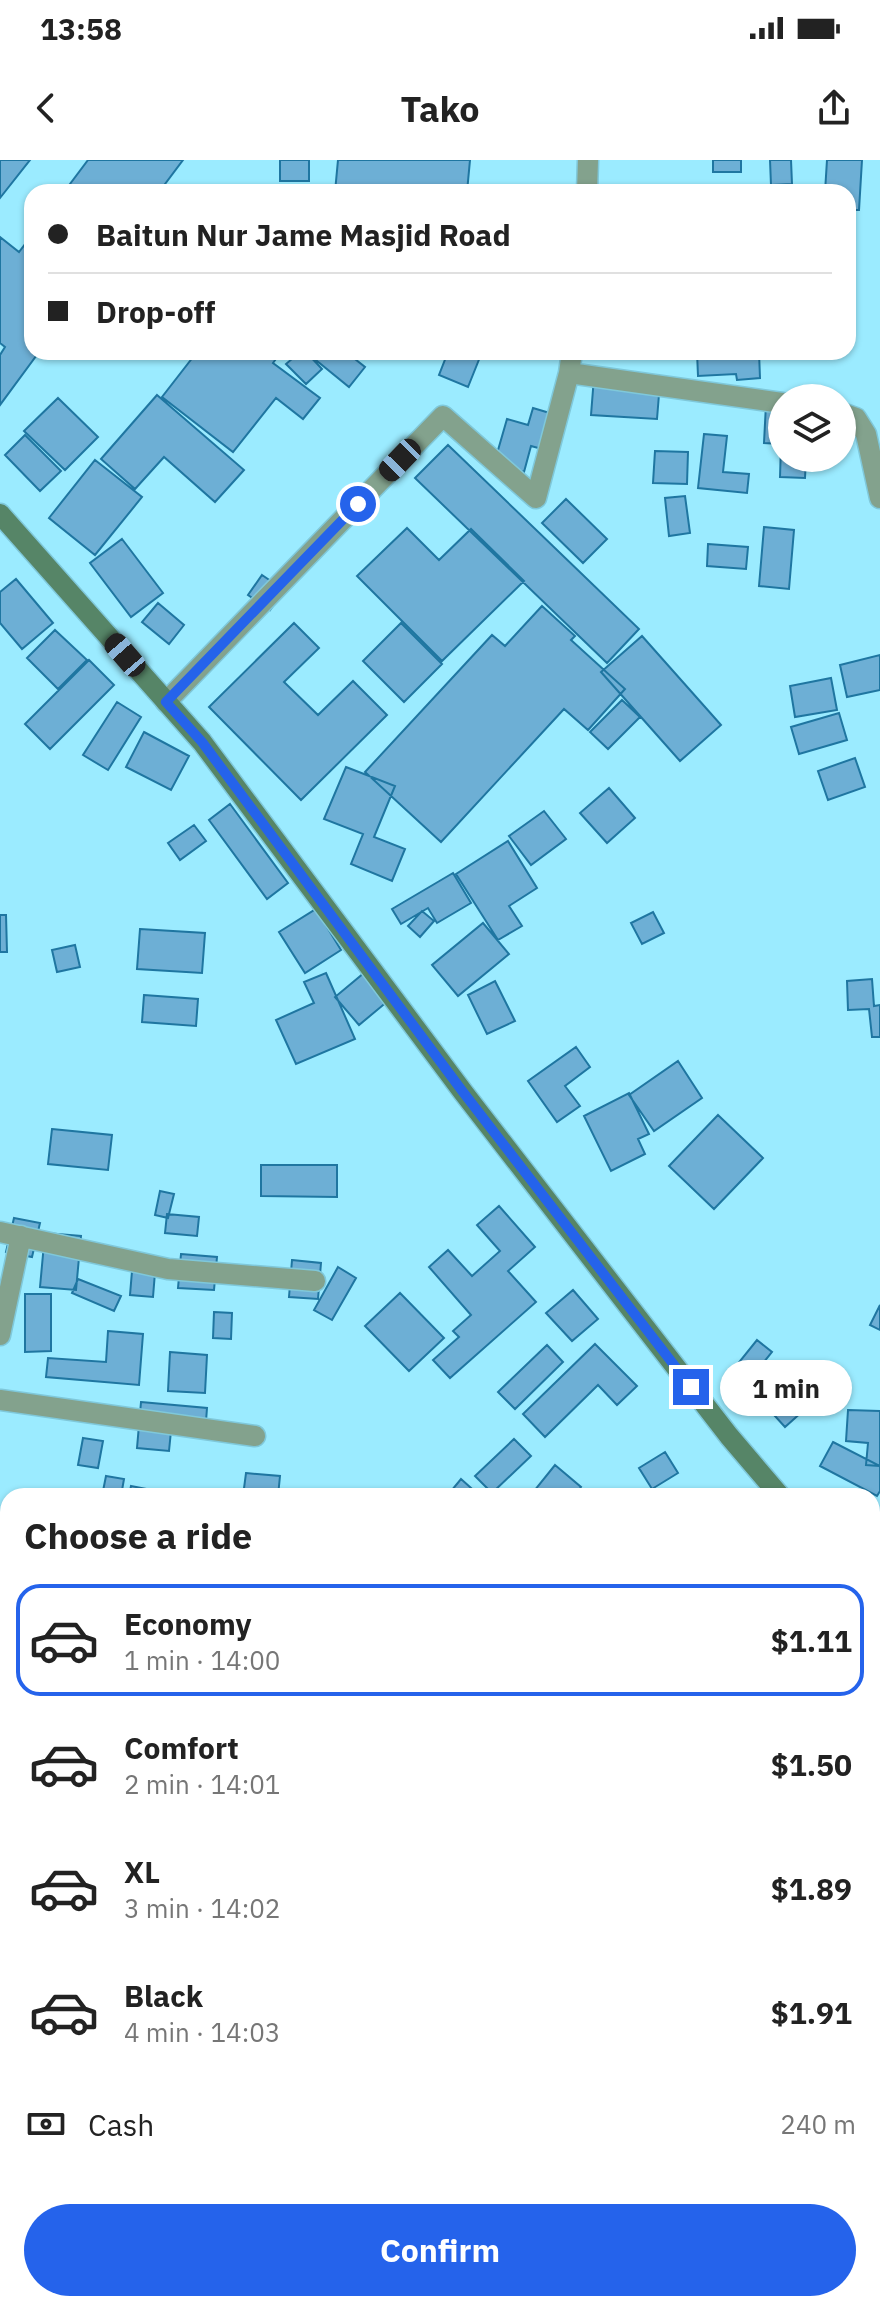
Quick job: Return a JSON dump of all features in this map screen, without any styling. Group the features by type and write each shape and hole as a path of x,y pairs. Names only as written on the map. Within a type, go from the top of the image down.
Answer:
{"main road":[{"path":"0,514 202,742 529,1178 729,1436 773,1488"}],"street":[{"path":"587,184 588,160"},
{"path":"166,702 443,416 536,498 571,360"},
{"path":"569,373 768,401"},
{"path":"856,418 866,434 880,498"},
{"path":"0,1232 168,1269 315,1281"},
{"path":"0,1335 21,1236"},
{"path":"0,1400 255,1436"}],"building":[{"path":"0,160 30,160 0,198"},
{"path":"88,160 183,160 165,184 70,184"},
{"path":"280,160 309,160 309,181 280,181"},
{"path":"338,160 470,160 468,184 336,184"},
{"path":"713,160 741,160 741,172 713,172"},
{"path":"770,160 791,160 792,184 771,184"},
{"path":"827,160 862,160 859,210 856,210 856,184 826,184"},
{"path":"0,237 19,252 24,245 24,360 33,360 0,405 0,355 5,347 0,343"},
{"path":"191,360 275,360 273,363 320,398 303,419 276,398 233,452 162,397"},
{"path":"291,360 314,360 322,369 306,384 286,364"},
{"path":"316,360 356,360 365,367 349,387"},
{"path":"445,360 479,360 468,387 439,375"},
{"path":"697,360 759,360 760,378 737,380 736,374 698,376"},
{"path":"594,377 660,382 657,419 591,415"},
{"path":"157,395 244,470 215,502 164,457 135,489 101,459"},
{"path":"58,398 98,437 65,470 24,431"},
{"path":"766,404 768,404 768,443 764,443"},
{"path":"533,408 563,417 553,452 531,446 524,472 494,464 507,419 528,425"},
{"path":"704,434 727,436 723,472 749,474 747,493 698,488"},
{"path":"25,435 61,471 40,491 5,455"},
{"path":"448,445 639,629 607,663 415,478"},
{"path":"655,451 688,452 687,484 653,483"},
{"path":"95,460 142,497 95,555 49,518"},
{"path":"780,472 805,472 805,478 780,477"},
{"path":"685,496 690,533 669,536 665,498"},
{"path":"566,499 607,539 583,563 542,523"},
{"path":"764,527 794,530 789,589 759,586"},
{"path":"407,528 439,560 471,529 524,581 442,661 357,576"},
{"path":"122,539 163,593 131,617 90,563"},
{"path":"708,544 748,547 746,569 707,566"},
{"path":"262,575 284,590 270,610 248,595"},
{"path":"16,579 53,623 22,649 0,623 0,592"},
{"path":"158,603 184,625 169,644 142,622"},
{"path":"542,606 575,636 571,640 625,689 588,730 564,709 441,842 365,772 492,635 505,646"},
{"path":"294,623 319,648 284,682 318,715 353,681 387,715 301,800 209,707"},
{"path":"401,623 442,664 404,702 363,661"},
{"path":"55,630 87,660 58,689 27,658"},
{"path":"642,636 721,725 680,761 601,672"},
{"path":"880,655 880,690 847,697 840,665"},
{"path":"89,660 114,685 50,749 25,724"},
{"path":"831,678 837,710 795,717 790,686"},
{"path":"622,700 640,717 608,749 590,732"},
{"path":"117,702 141,717 108,770 83,755"},
{"path":"839,713 847,740 799,754 791,727"},
{"path":"144,732 189,756 171,790 126,767"},
{"path":"855,758 865,787 828,800 818,771"},
{"path":"346,767 395,786 374,837 405,849 392,881 351,864 363,834 324,819"},
{"path":"609,788 635,818 607,843 580,813"},
{"path":"230,804 288,883 267,899 209,820"},
{"path":"544,811 566,839 531,865 509,836"},
{"path":"194,825 206,841 180,860 168,843"},
{"path":"508,841 537,888 509,906 522,926 498,940 456,874"},
{"path":"453,873 471,903 437,923 428,908 401,924 392,909"},
{"path":"316,909 341,950 305,973 279,932"},
{"path":"422,911 434,921 420,937 408,926"},
{"path":"653,912 664,933 642,944 631,923"},
{"path":"0,915 6,915 7,952 0,952"},
{"path":"483,923 509,954 458,996 432,965"},
{"path":"140,929 205,933 202,973 137,969"},
{"path":"75,945 80,967 57,972 52,950"},
{"path":"326,973 355,1039 296,1064 276,1020 314,1003 304,982"},
{"path":"364,973 388,1001 359,1025 335,997"},
{"path":"872,979 874,1006 880,1005 880,1037 872,1037 869,1009 848,1010 847,981"},
{"path":"495,981 515,1021 487,1034 468,995"},
{"path":"144,995 198,999 196,1026 142,1022"},
{"path":"576,1047 590,1067 565,1086 580,1106 557,1122 528,1081"},
{"path":"678,1061 702,1098 654,1131 629,1095"},
{"path":"629,1093 649,1134 638,1139 645,1154 611,1171 584,1116"},
{"path":"718,1115 763,1158 714,1209 669,1166"},
{"path":"52,1129 112,1135 108,1170 48,1164"},
{"path":"261,1165 337,1165 337,1197 261,1196"},
{"path":"160,1191 174,1194 168,1218 155,1215"},
{"path":"499,1206 535,1247 508,1271 536,1302 450,1378 433,1360 459,1337 453,1331 471,1315 429,1267 448,1250 472,1276 500,1251 477,1225"},
{"path":"167,1214 199,1217 197,1236 165,1233"},
{"path":"14,1218 40,1223 32,1257 6,1252"},
{"path":"45,1233 81,1236 76,1290 40,1287"},
{"path":"181,1254 217,1257 214,1290 178,1288"},
{"path":"133,1259 156,1260 153,1297 130,1295"},
{"path":"292,1260 321,1263 318,1299 289,1297"},
{"path":"338,1267 356,1278 332,1320 314,1310"},
{"path":"78,1279 121,1296 114,1311 72,1293"},
{"path":"573,1290 598,1319 572,1341 546,1313"},
{"path":"400,1293 444,1338 409,1371 365,1326"},
{"path":"25,1294 51,1294 51,1351 25,1352"},
{"path":"880,1305 880,1330 870,1325"},
{"path":"214,1312 232,1313 231,1339 213,1338"},
{"path":"108,1331 143,1334 139,1385 46,1377 48,1358 106,1362"},
{"path":"757,1340 772,1352 751,1378 736,1366"},
{"path":"595,1344 637,1386 617,1405 598,1385 545,1437 523,1414"},
{"path":"547,1345 563,1362 515,1409 498,1392"},
{"path":"170,1352 207,1355 205,1393 168,1391"},
{"path":"763,1367 803,1411 785,1427 745,1383"},
{"path":"141,1402 207,1408 205,1435 171,1431 169,1451 137,1448"},
{"path":"848,1410 880,1411 880,1466 866,1465 868,1443 846,1441"},
{"path":"83,1438 103,1441 98,1468 78,1465"},
{"path":"514,1439 531,1456 497,1488 487,1488 475,1476"},
{"path":"833,1442 880,1466 880,1488 862,1488 820,1466"},
{"path":"665,1452 678,1473 651,1488 639,1468"},
{"path":"555,1465 581,1487 580,1488 536,1488"},
{"path":"246,1473 280,1476 279,1488 244,1488"},
{"path":"106,1476 124,1479 122,1488 104,1488"},
{"path":"461,1479 471,1488 454,1488"}],"route":[{"path":"358,504 166,702 202,742 463,1092 691,1387"}]}
